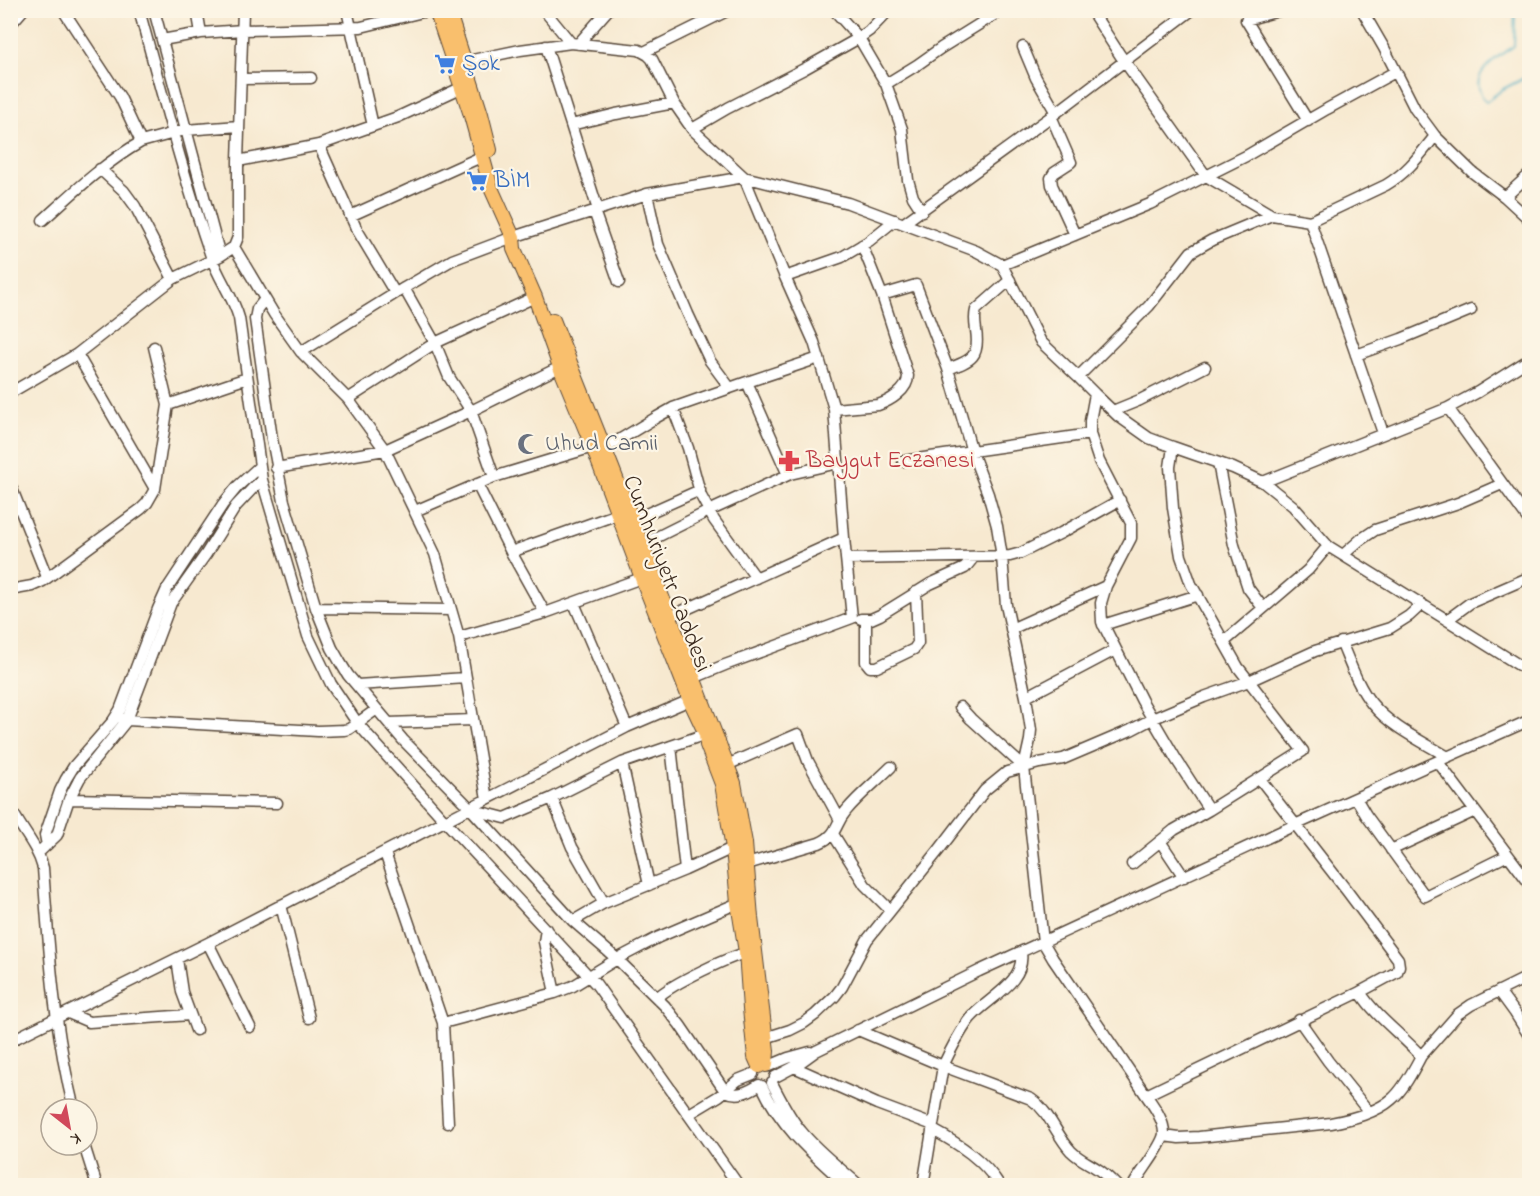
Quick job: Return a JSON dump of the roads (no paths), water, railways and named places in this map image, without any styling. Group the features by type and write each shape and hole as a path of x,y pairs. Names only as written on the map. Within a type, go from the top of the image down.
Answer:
{"main road":[{"path":"436,10 460,63"},
{"path":"448,10 491,189 516,236 514,249 535,297 560,367 599,448"},
{"path":"467,84 482,114 498,182 516,236 599,448 624,520 641,545 647,576 669,617 689,680 722,767 734,783 740,866 738,903 751,952 767,1051 762,1068"},
{"name":"Cumhuriyetr Caddesi","path":"624,520 689,680 690,700 706,734 707,745 722,767"},
{"path":"740,866 751,918 751,1018 755,1058 762,1068"}],"street":[{"path":"12,21 23,10"},
{"path":"63,10 120,97 141,142"},
{"path":"139,10 185,177 237,309 262,480 308,636 332,684 358,724 596,984 739,1185"},
{"path":"154,10 216,258"},
{"path":"197,10 201,33"},
{"path":"10,393 77,354 173,279 234,247 238,237 237,161 243,10"},
{"path":"348,10 373,126"},
{"path":"162,40 201,33 243,30 351,28 431,10"},
{"path":"544,10 574,44"},
{"path":"574,44 608,10"},
{"path":"644,52 729,10"},
{"path":"834,10 859,38 886,84 902,129 908,180 913,197 922,210"},
{"path":"692,129 859,38 889,10"},
{"path":"886,84 1002,10"},
{"path":"1091,10 1124,61 1206,176 1272,214 1310,221 1386,185 1398,178 1413,164 1435,136"},
{"path":"785,277 842,256 922,210 1054,115 1180,14 1192,10"},
{"path":"1239,10 1308,121"},
{"path":"1246,20 1282,10"},
{"path":"1362,10 1415,109 1435,136 1472,172 1530,220"},
{"path":"460,63 520,50 574,44 644,52 652,59 674,103 692,129 744,177 814,342 834,409 852,618"},
{"path":"546,46 619,282"},
{"path":"1023,47 1054,115 1071,162 1054,172 1051,178 1075,235"},
{"path":"1002,265 1150,204 1246,156 1395,72"},
{"path":"241,79 311,78"},
{"path":"237,161 319,145 398,117 467,84"},
{"path":"571,125 674,103"},
{"path":"43,220 100,169 141,142 185,129 239,126"},
{"path":"319,145 356,228 435,343 449,377 471,411 494,477"},
{"path":"350,216 483,156"},
{"path":"100,169 124,191 135,206 173,279"},
{"path":"1504,197 1530,174"},
{"path":"301,352 452,260 516,236 647,194 744,177 848,202 976,251 1002,265 1041,342 1113,411 1149,438 1233,468 1263,482 1293,506 1328,546 1530,672"},
{"path":"647,194 658,243 666,264 710,361 730,388"},
{"path":"1078,377 1149,306 1191,252 1212,240 1272,214"},
{"path":"1310,221 1383,434"},
{"path":"834,409 883,404 907,384 908,376 882,295 862,245"},
{"path":"234,247 265,299 301,352 348,399 385,450 435,554 459,637 487,799"},
{"path":"948,369 965,362 974,354 978,344 974,316 976,310 1010,280"},
{"path":"882,295 916,285 948,369 972,452 988,494 997,526 1006,605 1031,730 1024,767 1043,942 1146,1095 1163,1126 1164,1136 1133,1185"},
{"path":"348,399 435,343 535,297"},
{"path":"265,299 257,309 255,319 276,468 316,608 340,662 389,723 573,921 657,998 680,1025 725,1091 735,1095 767,1083 816,1051 979,971 1295,825 1443,759 1527,725"},
{"path":"1356,355 1471,310"},
{"path":"10,590 32,586 47,578 147,503 155,489 168,405 154,347"},
{"path":"77,354 155,489"},
{"path":"414,511 494,477 599,448 673,408 819,358"},
{"path":"1263,482 1448,408 1530,359"},
{"path":"276,468 385,450 560,367"},
{"path":"1113,411 1205,367"},
{"path":"168,405 247,378"},
{"path":"747,382 788,475"},
{"path":"1095,394 1090,434 1099,461 1131,523 1131,538 1106,586 1101,603 1102,622 1152,719 1209,810"},
{"path":"673,408 709,511 756,578"},
{"path":"1448,408 1528,517"},
{"path":"903,461 1090,434"},
{"path":"1132,864 1174,830 1303,751 1238,667 1188,574 1181,556 1173,508 1170,467 1173,447"},
{"path":"641,545 788,475 838,463"},
{"path":"1218,463 1234,545 1248,588 1263,608"},
{"path":"47,844 45,835 66,779 74,766 121,718 122,704 167,589 223,504 238,486 260,466"},
{"path":"38,853 57,835 74,788 121,718 171,603 236,506 262,480"},
{"path":"10,484 13,498 47,578"},
{"path":"477,484 511,552 546,613"},
{"path":"1343,555 1375,530 1458,503 1502,484"},
{"path":"511,552 624,520 700,490"},
{"path":"846,559 1002,557 1021,553 1120,500"},
{"path":"669,617 844,538"},
{"path":"1224,642 1308,570 1328,546"},
{"path":"689,680 852,618 866,620 880,615 930,584 964,568 974,557"},
{"path":"459,637 546,613 647,576"},
{"path":"1447,620 1470,603 1530,577"},
{"path":"1011,629 1106,586"},
{"path":"866,620 866,656 870,667 878,667 914,649 918,643 916,592"},
{"path":"1103,625 1198,595"},
{"path":"574,603 627,727"},
{"path":"765,1038 804,1023 826,1006 842,987 867,939 985,790 1007,772 1063,759 1315,651 1390,628 1422,604"},
{"path":"316,608 451,610"},
{"path":"1341,642 1371,703 1395,726 1443,759 1475,811 1530,884"},
{"path":"1026,697 1115,650"},
{"path":"357,685 466,678"},
{"path":"10,1041 177,959 627,727 690,700"},
{"path":"960,707 1024,767"},
{"path":"121,718 318,731 344,730 358,724 377,709"},
{"path":"389,723 473,720"},
{"path":"470,808 505,818 552,798 622,763 706,734"},
{"path":"722,767 798,734 808,761 840,820"},
{"path":"671,746 685,870"},
{"path":"622,763 649,885"},
{"path":"740,866 819,843 833,834 846,810 891,767"},
{"path":"1146,1095 1360,992 1394,975 1399,969 1399,963 1347,891 1260,778"},
{"path":"552,798 572,847 604,903"},
{"path":"1356,798 1425,896 1508,855"},
{"path":"69,799 277,803"},
{"path":"10,807 38,853 43,868 56,1019 72,1097"},
{"path":"1392,850 1475,811"},
{"path":"833,834 865,885 890,910"},
{"path":"1160,841 1184,877"},
{"path":"573,921 604,903 739,845"},
{"path":"385,852 443,1023 448,1123"},
{"path":"443,1023 555,993 573,986 659,937 738,903"},
{"path":"281,905 309,1018"},
{"path":"546,929 544,942 555,993"},
{"path":"208,943 250,1027"},
{"path":"657,998 678,984 725,961 751,952"},
{"path":"923,1185 943,1066 969,1020 999,994 1018,971 1022,962 1020,953"},
{"path":"177,959 182,992 196,1030"},
{"path":"1164,1136 1199,1137 1332,1123 1369,1112 1394,1098 1421,1056 1458,1014 1471,1005 1530,976"},
{"path":"1499,991 1530,1037"},
{"path":"1360,992 1378,1015 1421,1056"},
{"path":"68,1013 89,1022 190,1016"},
{"path":"1299,1020 1369,1112"},
{"path":"858,1030 943,1066 1031,1099 1042,1108 1073,1153 1117,1185"},
{"path":"688,1114 738,1080 762,1068 816,1051"},
{"path":"794,1067 933,1127 968,1151 1000,1185"},
{"path":"762,1068 774,1071 767,1083 770,1103 786,1125 799,1141 848,1185"},
{"path":"762,1068 754,1080 767,1083 809,1141 860,1185"},
{"path":"88,1157 97,1185"}],"waterway":[{"path":"1515,10 1514,46 1485,69 1478,84 1480,93 1486,102 1503,89 1530,75"}],"place":[{"name":"Şok","path":"445,64"},
{"name":"BİM","path":"477,181"},
{"name":"Uhud Camii","path":"528,444"},
{"name":"Baygut Eczanesi","path":"789,461"}]}
